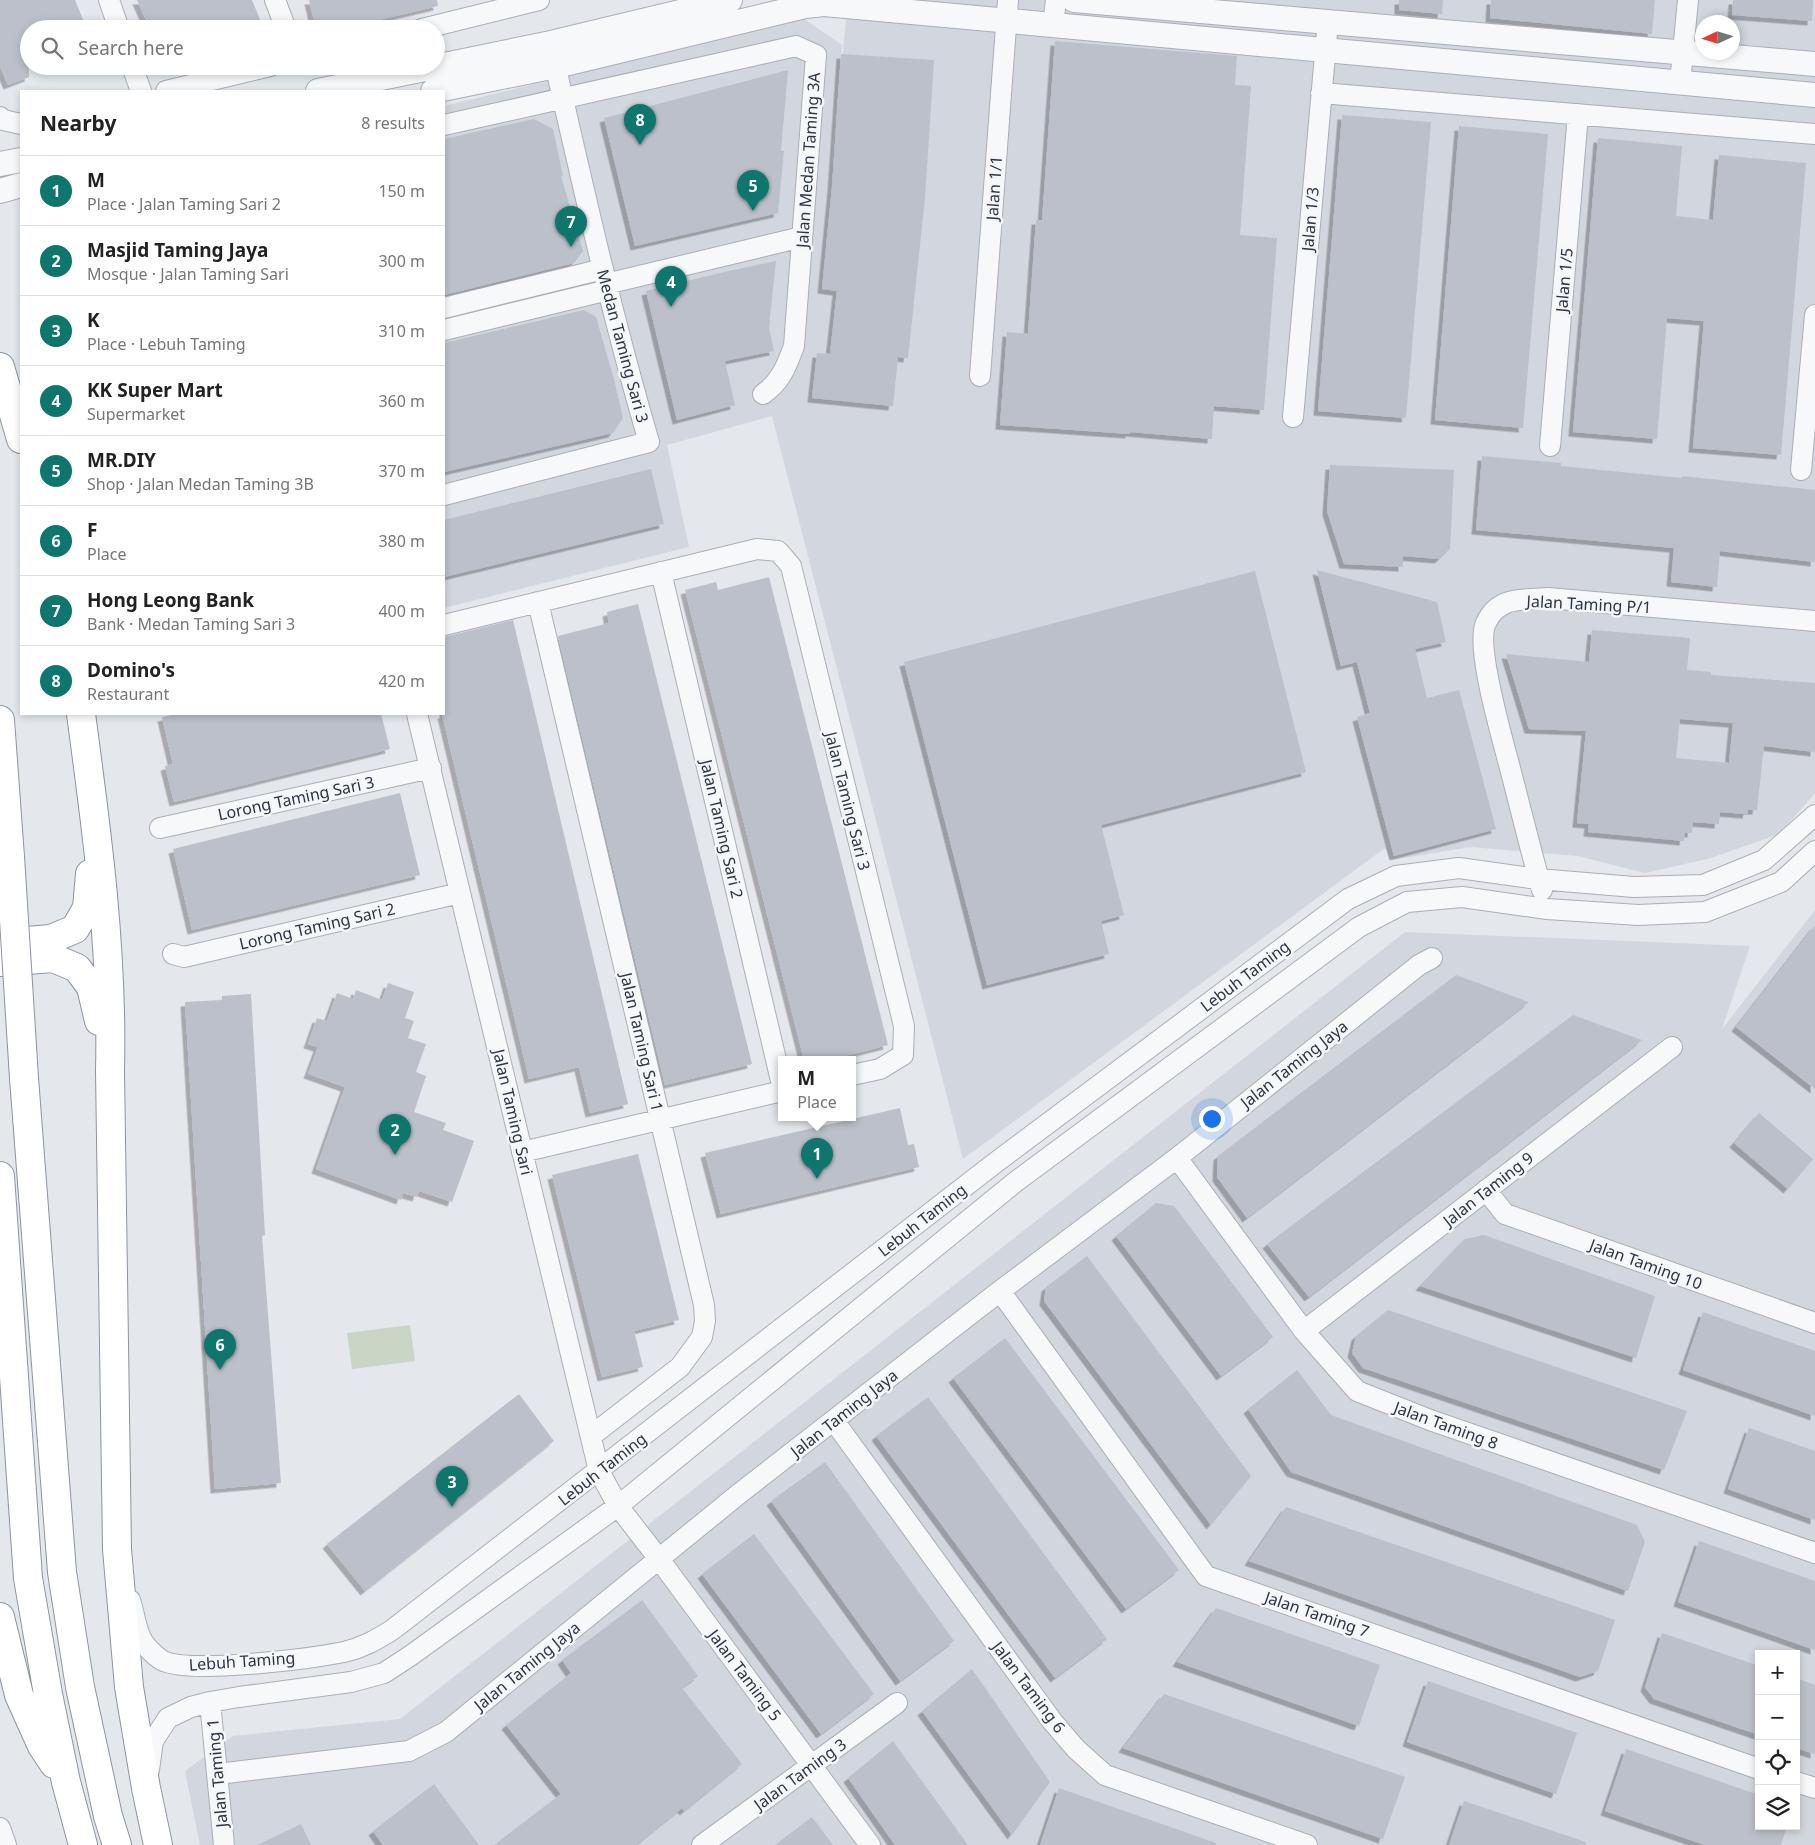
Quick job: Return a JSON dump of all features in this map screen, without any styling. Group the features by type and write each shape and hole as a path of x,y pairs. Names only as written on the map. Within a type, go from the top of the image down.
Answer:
{"highway":[{"path":"0,368 20,436"},
{"path":"80,715 104,897 111,1018 110,1070 117,1549 129,1687 146,1788 158,1845"},
{"path":"0,720 24,1078 62,1572 80,1687 108,1816 117,1845"},
{"path":"0,943 51,939 75,929 88,908 90,889 91,790"},
{"path":"0,962 53,958 77,968 91,987 110,1070"},
{"path":"0,1176 28,1578 48,1694 77,1840"},
{"path":"0,1617 19,1695 42,1746 66,1782"}],"street":[{"path":"108,0 116,20"},
{"path":"275,0 283,20"},
{"path":"445,23 539,0"},
{"path":"445,65 551,43 730,0"},
{"path":"1052,25 1056,0"},
{"path":"1074,0 1815,64"},
{"path":"1680,82 1688,0"},
{"path":"1094,29 1098,1"},
{"path":"438,90 556,66 804,6 824,4 1007,10 1052,25 1815,95"},
{"name":"Jalan 1/1","path":"980,376 1007,10"},
{"name":"Jalan 1/3","path":"1293,417 1328,21"},
{"name":"Medan Taming Sari 3","path":"445,495 649,442 606,281 551,43"},
{"name":"Jalan Medan Taming 3A","path":"564,99 796,46 816,55 794,346 784,372 772,388 763,394"},
{"path":"136,75 142,90"},
{"path":"170,90 233,75"},
{"path":"323,90 396,75"},
{"path":"1321,93 1815,134"},
{"path":"445,125 564,99"},
{"name":"Jalan 1/5","path":"1550,446 1578,114"},
{"path":"0,117 3,120 20,124"},
{"path":"0,164 20,160"},
{"path":"0,191 20,186"},
{"path":"445,308 606,281 802,237"},
{"path":"445,330 606,281"},
{"path":"1801,470 1815,316"},
{"name":"Jalan Taming Sari 3","path":"661,572 757,549 778,551 791,566 904,1026 903,1055 880,1069 856,1074"},
{"path":"445,624 661,572"},
{"name":"Jalan Taming Sari 2","path":"661,572 778,1068"},
{"name":"Jalan Taming P/1","path":"1547,909 1489,684 1483,643 1485,624 1495,609 1511,600 1548,598 1815,621"},
{"name":"Jalan Taming Sari 1","path":"538,602 704,1305 706,1321 702,1337 680,1366 591,1436"},
{"name":"Jalan Taming Sari","path":"417,715 599,1471 618,1506"},
{"name":"Lorong Taming Sari 3","path":"160,828 431,768"},
{"name":"Lebuh Taming","path":"117,1549 142,1640 161,1660 186,1666 209,1667 344,1652 368,1645 392,1630 599,1471 995,1163 1348,899 1396,876 1459,868 1634,887 1703,884 1764,860 1815,815"},
{"name":"Lebuh Taming","path":"146,1788 153,1741 168,1718 191,1707 210,1702 351,1682 384,1672 618,1506 1014,1183 1359,927 1407,902 1462,897 1547,909 1638,915 1705,912 1781,882 1815,851"},
{"name":"Lorong Taming Sari 2","path":"173,954 184,957 460,893"},
{"name":"Jalan Taming Jaya","path":"218,1774 409,1751 446,1732 659,1559 834,1421 1000,1291 1177,1158 1419,965 1432,958"},
{"name":"Jalan Taming 9","path":"1304,1331 1672,1047"},
{"path":"522,1152 778,1092"},
{"name":"Jalan Taming 8","path":"1177,1158 1304,1331 1356,1391 1430,1420 1815,1553"},
{"name":"Jalan Taming 10","path":"1486,1190 1505,1214 1815,1323"},
{"name":"Jalan Taming 7","path":"1000,1291 1206,1576 1755,1768"},
{"name":"Jalan Taming 6","path":"834,1421 1052,1721 1076,1749 1106,1775 1307,1845"},
{"name":"Jalan Taming 5","path":"618,1506 870,1845"},
{"name":"Jalan Taming 1","path":"210,1702 224,1845"},
{"name":"Jalan Taming 3","path":"702,1845 897,1702"},
{"path":"1800,1783 1815,1788"},
{"path":"0,1828 6,1845"}],"shaded area":[{"path":"848,0 1815,0 1815,793 1779,834 1711,858 1645,873 1578,856 1471,847 1391,860 1385,848 963,1159 772,416 667,445 689,547 445,608 445,106 804,19 842,45 830,181"},
{"path":"1815,910 1815,1845 200,1845 185,1771 233,1736 400,1719 1405,932 1750,946 1722,1029"}],"green space":[{"path":"410,1325 415,1361 352,1369 347,1333"}],"building":[{"path":"0,0 75,0 83,20 20,20 20,75 29,75 29,77 8,85 0,66"},
{"path":"137,0 252,0 260,20 146,20"},
{"path":"309,0 437,0 438,6 378,20 314,20"},
{"path":"1399,0 1443,0 1442,14 1399,10"},
{"path":"1491,0 1655,0 1652,34 1490,18"},
{"path":"1733,0 1813,0 1812,21 1732,15"},
{"path":"1055,41 1237,56 1235,85 1251,86 1240,235 1277,238 1264,410 1214,406 1212,439 1130,432 1130,434 1000,425 1007,332 1028,334 1036,220 1042,220"},
{"path":"841,54 934,60 925,198 908,358 898,357 893,406 812,398 817,353 830,354 837,291 822,289 832,187"},
{"path":"788,70 781,151 784,151 778,213 635,246 604,118"},
{"path":"1342,115 1431,122 1406,418 1318,411"},
{"path":"534,119 553,129 563,176 561,176 583,251 574,263 445,295 445,139"},
{"path":"1459,126 1548,134 1523,428 1435,420"},
{"path":"1598,138 1682,146 1676,216 1713,220 1719,155 1806,163 1781,455 1693,448 1704,321 1667,318 1657,439 1573,432"},
{"path":"776,261 769,327 774,351 725,361 735,405 677,420 646,291"},
{"path":"584,310 596,317 623,418 613,433 445,472 445,343"},
{"path":"1482,456 1561,463 1561,466 1815,490 1815,562 1720,551 1717,587 1671,582 1674,548 1476,530"},
{"path":"1330,465 1454,470 1450,549 1439,559 1403,556 1403,567 1344,564 1327,511"},
{"path":"651,469 664,524 445,577 445,520"},
{"path":"1317,570 1437,602 1446,642 1415,649 1427,698 1459,690 1496,829 1394,856 1357,717 1370,713 1357,662 1341,666"},
{"path":"1255,571 1306,772 1101,825 1124,915 1101,921 1109,954 987,985 904,662"},
{"path":"769,577 888,1045 845,1056 803,1056 685,590 716,582 718,590"},
{"path":"638,604 752,1064 665,1085 558,636 609,623 607,612"},
{"path":"513,620 628,1104 590,1113 579,1067 529,1079 442,715 445,715 445,637"},
{"path":"1592,630 1690,638 1687,670 1711,672 1711,675 1815,683 1815,752 1764,746 1757,810 1748,810 1747,814 1720,812 1719,824 1693,822 1692,833 1685,833 1684,841 1588,832 1589,824 1577,823 1586,731 1529,729 1506,654 1589,662","holes":["1680,719 1733,723 1729,763 1676,758"]},
{"path":"171,715 381,715 390,749 174,802 165,766 173,764 162,717"},
{"path":"400,793 420,875 192,930 173,849"},
{"path":"1815,925 1815,1089 1736,1027"},
{"path":"1456,975 1529,1002 1247,1218 1217,1177 1218,1156"},
{"path":"388,983 414,992 405,1018 414,1021 408,1038 426,1044 416,1072 426,1076 414,1112 446,1123 443,1130 474,1141 452,1202 419,1191 417,1197 403,1193 401,1200 316,1169 345,1087 308,1074 318,1047 308,1044 317,1018 327,1021 337,993 353,999 356,990 382,1000"},
{"path":"251,994 265,1235 262,1236 281,1483 215,1489 185,1002 222,1000 222,996"},
{"path":"1573,1015 1642,1040 1309,1297 1267,1244"},
{"path":"900,1108 908,1145 914,1144 919,1167 721,1214 705,1153 844,1121 856,1121 856,1118"},
{"path":"1759,1113 1813,1159 1788,1189 1734,1143"},
{"path":"638,1154 679,1320 634,1331 643,1367 602,1377 552,1175"},
{"path":"1156,1203 1174,1206 1273,1337 1221,1376 1116,1236"},
{"path":"1484,1235 1655,1296 1636,1358 1420,1286 1465,1239"},
{"path":"1087,1256 1251,1476 1211,1525 1044,1301 1046,1287"},
{"path":"1388,1310 1687,1411 1664,1470 1363,1368 1352,1353 1356,1336"},
{"path":"1703,1312 1815,1351 1815,1416 1683,1370"},
{"path":"1005,1338 1179,1570 1126,1609 953,1378"},
{"path":"1297,1370 1331,1415 1637,1525 1645,1542 1628,1591 1291,1472 1248,1409"},
{"path":"519,1394 554,1441 365,1591 327,1544"},
{"path":"928,1397 1107,1639 1055,1678 876,1436"},
{"path":"1749,1428 1815,1451 1815,1520 1728,1489"},
{"path":"825,1462 954,1641 900,1681 771,1501"},
{"path":"1286,1507 1615,1620 1598,1671 1580,1677 1249,1561"},
{"path":"754,1534 874,1694 821,1734 702,1574"},
{"path":"1699,1541 1815,1581 1815,1650 1678,1602"},
{"path":"642,1600 698,1676 682,1688 742,1764 684,1811 682,1808 636,1845 494,1845 561,1794 506,1725 571,1673 562,1660"},
{"path":"1216,1608 1380,1665 1359,1726 1177,1662"},
{"path":"1662,1633 1755,1665 1755,1734 1654,1699 1645,1687"},
{"path":"972,1669 1050,1782 1012,1835 922,1711"},
{"path":"1800,1679 1815,1685 1815,1754 1800,1749"},
{"path":"1428,1681 1577,1733 1556,1794 1407,1742"},
{"path":"1164,1694 1405,1777 1383,1839 1123,1748"},
{"path":"893,1741 968,1845 895,1845 848,1778"},
{"path":"1626,1749 1755,1794 1755,1830 1786,1830 1781,1845 1705,1845 1605,1811"},
{"path":"434,1784 479,1845 383,1845 373,1831"},
{"path":"1059,1788 1216,1843 1216,1845 1040,1845"},
{"path":"1464,1801 1586,1842 1586,1845 1449,1845"},
{"path":"812,1817 833,1845 775,1845"},
{"path":"301,1824 311,1845 257,1845"}],"place":[{"name":"Domino's","path":"640,145"},
{"name":"MR.DIY","path":"753,211"},
{"name":"Hong Leong Bank","path":"571,247"},
{"name":"KK Super Mart","path":"671,307"},
{"name":"Masjid Taming Jaya","path":"395,1155"},
{"name":"M","path":"817,1179"},
{"name":"F","path":"220,1370"},
{"name":"K","path":"452,1507"}]}
